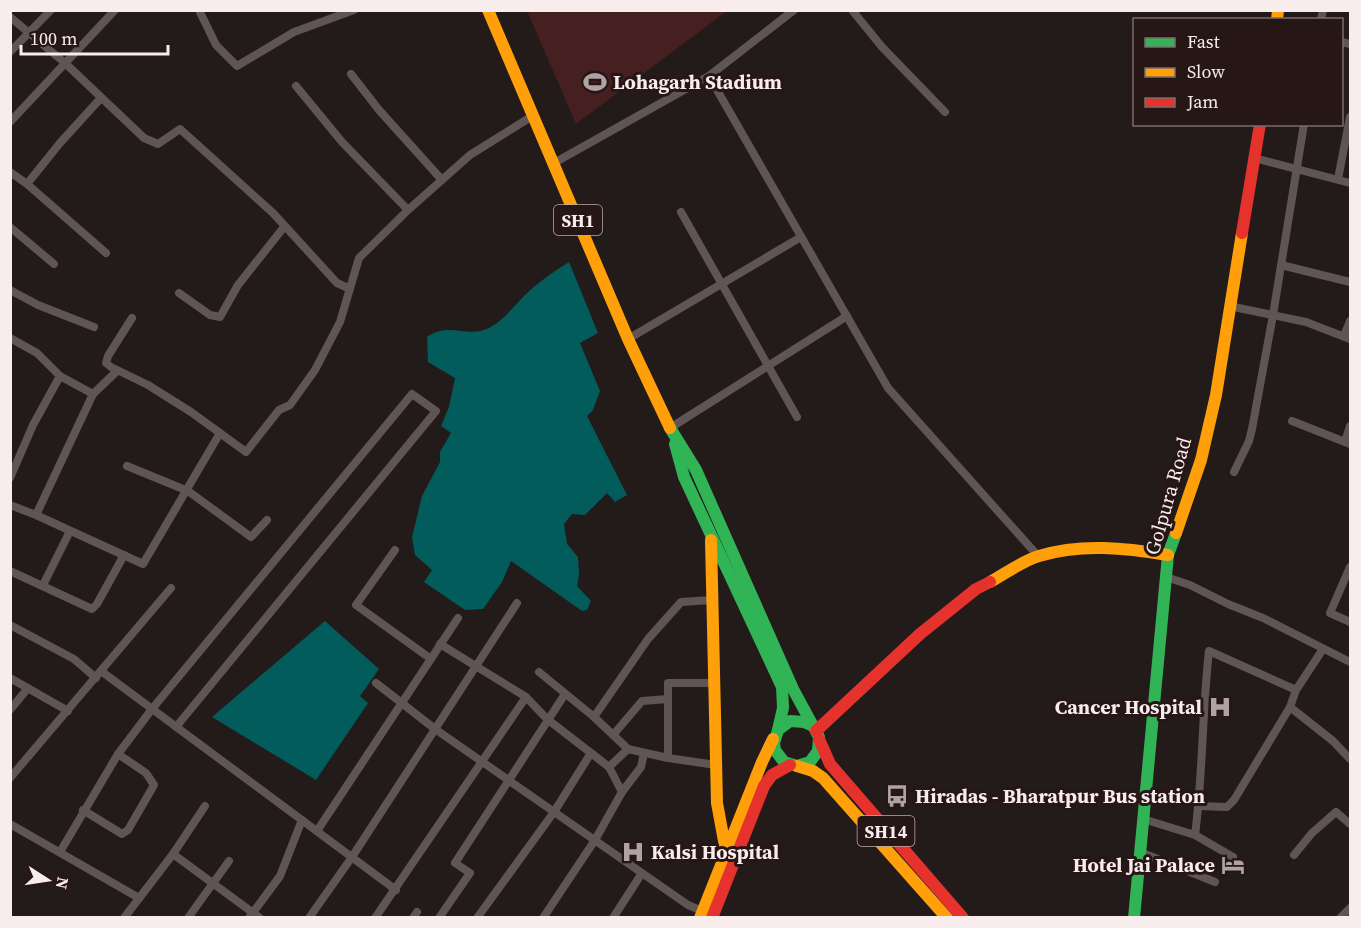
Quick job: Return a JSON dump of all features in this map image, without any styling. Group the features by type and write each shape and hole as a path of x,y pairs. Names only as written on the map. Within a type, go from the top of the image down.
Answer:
{"main road":[{"name":"SH1","path":"488,10 628,339 670,428 696,470 815,731"},
{"name":"Golpura Road","path":"1134,918 1168,555 1201,460 1215,395 1260,126"},
{"name":"SH1","path":"670,428 684,477 782,687 785,700 784,713 777,733"},
{"path":"710,533 717,803 726,852"},
{"path":"815,731 920,634 976,589 1038,555 1087,548 1134,549 1168,555"},
{"path":"707,915 726,852 762,762 777,733 790,721 797,720 815,731"},
{"path":"707,915 764,786 772,775 794,765 810,762 815,757 818,751 815,731"},
{"name":"SH14","path":"815,731 830,764 963,918"},
{"path":"777,733 775,750 784,762 794,765"},
{"name":"SH14","path":"794,765 813,771 823,778 947,918"}],"street":[{"path":"10,52 51,10"},
{"path":"10,122 115,10"},
{"path":"199,10 216,45 237,66 294,32 354,10"},
{"path":"554,163 709,76 794,10"},
{"path":"852,10 882,46 945,112"},
{"path":"10,16 65,63 100,99 144,138 158,144 180,129 273,213 337,284 350,289"},
{"path":"351,74 379,110 442,180"},
{"path":"709,76 888,388 1038,555"},
{"path":"296,86 342,142 408,210"},
{"path":"27,184 100,99"},
{"path":"132,318 106,363 148,385 191,412 246,452 279,410 290,405 315,370 340,322 359,258 408,210 470,155 534,115"},
{"path":"1338,179 1350,117"},
{"path":"1234,472 1249,441 1252,429 1304,126"},
{"path":"1254,158 1350,183"},
{"path":"10,172 106,253"},
{"path":"681,212 797,417"},
{"path":"10,227 54,264"},
{"path":"179,293 210,315 220,317 238,285 284,227"},
{"path":"628,339 801,237"},
{"path":"1281,265 1350,282"},
{"path":"10,290 38,305 94,327"},
{"path":"1229,306 1306,322 1347,338 1350,321"},
{"path":"670,428 847,316"},
{"path":"10,338 37,353 60,376 93,394"},
{"path":"36,515 93,394 117,370"},
{"path":"10,478 33,425 60,376"},
{"path":"60,852 118,754 412,394 436,411 176,727"},
{"path":"1292,421 1348,443 1350,426"},
{"path":"10,505 143,564 220,434"},
{"path":"127,466 188,491 251,537 267,520"},
{"path":"43,585 70,531"},
{"path":"395,550 356,605 430,659"},
{"path":"10,572 92,609 124,555"},
{"path":"1350,569 1330,613 1350,622"},
{"path":"1166,577 1190,585 1263,618 1350,662"},
{"path":"10,778 171,588"},
{"path":"594,717 648,639 681,602 712,600"},
{"path":"309,918 352,857 517,603"},
{"path":"317,831 458,618"},
{"path":"10,626 74,659 153,709 396,890"},
{"path":"440,644 525,697 547,719 609,767 622,792"},
{"path":"1199,806 1227,807 1233,800 1290,707 1296,690 1323,649"},
{"path":"1195,835 1199,806 1203,704 1209,651 1296,690"},
{"path":"539,672 594,717 628,749 716,765"},
{"path":"10,678 68,711"},
{"path":"376,683 482,762 642,873 707,915"},
{"path":"668,758 668,683 714,683"},
{"path":"10,710 28,688"},
{"path":"439,918 470,873 455,863 565,694"},
{"path":"375,918 525,697"},
{"path":"613,735 642,701 668,699"},
{"path":"1290,707 1333,741 1350,759"},
{"path":"609,767 628,749"},
{"path":"477,918 554,812 591,753"},
{"path":"543,918 595,840 622,792 641,767 644,753"},
{"path":"83,810 122,834 128,830 154,785 146,773 118,754"},
{"path":"124,918 174,854 205,806"},
{"path":"1294,855 1336,812 1350,824"},
{"path":"1143,819 1195,835 1233,857"},
{"path":"174,854 254,916 280,876 302,820"},
{"path":"10,824 139,898"},
{"path":"1140,852 1215,882"},
{"path":"188,918 229,861"},
{"path":"613,918 642,873"},
{"path":"1340,918 1350,908"}],"shaded area":[{"name":"Lohagarh Stadium","path":"527,11 727,11 576,124"}],"water":[{"path":"569,262 598,333 580,343 600,391 593,410 587,416 627,495 615,502 607,493 585,515 572,514 564,524 567,544 578,557 577,586 591,601 587,610 582,611 511,561 502,582 483,609 465,610 424,582 432,570 415,555 412,537 422,496 440,462 440,452 451,433 441,426 449,407 455,378 428,362 427,337 443,330 473,332 489,328 503,318 534,287"},
{"path":"325,621 379,669 360,696 368,703 316,780 212,717"}],"traffic: fast":[{"path":"670,428 696,470 793,689 819,737 818,751 810,762 797,766 784,762 775,750 774,743 778,730 790,721 811,725"},
{"path":"675,444 684,477 782,687 783,708 778,730"},
{"path":"1134,918 1168,555 1176,533"}],"traffic: slow":[{"path":"488,10 628,339 670,428"},
{"path":"1277,18 1278,10"},
{"path":"1176,533 1201,460 1216,395 1242,233"},
{"path":"711,540 717,803 726,852"},
{"path":"990,582 1033,558 1071,549 1104,548 1168,555"},
{"path":"700,918 773,739"},
{"path":"797,766 813,771 823,778 947,918"}],"traffic: jam":[{"path":"1242,233 1260,126"},
{"path":"816,731 920,634 976,589 990,582"},
{"path":"819,739 830,764 963,918"},
{"path":"712,918 764,786 772,775 790,765"}],"place":[{"name":"Lohagarh Stadium","path":"595,82"},
{"name":"Cancer Hospital","path":"1220,707"},
{"name":"Hiradas - Bharatpur Bus station","path":"897,796"},
{"name":"Kalsi Hospital","path":"633,852"},
{"name":"Hotel Jai Palace","path":"1233,865"}]}
